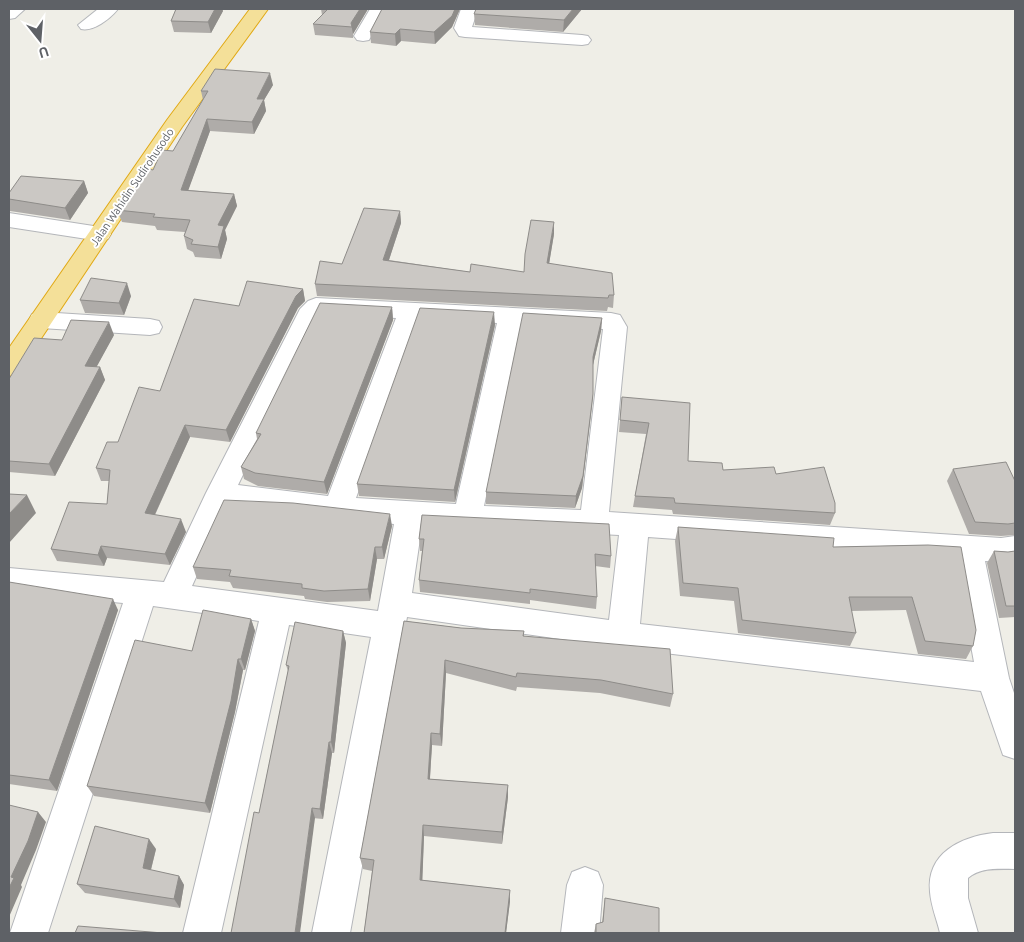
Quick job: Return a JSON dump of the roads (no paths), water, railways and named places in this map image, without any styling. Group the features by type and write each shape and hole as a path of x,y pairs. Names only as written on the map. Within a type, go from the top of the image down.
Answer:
{"highway":[{"name":"Jalan Wahidin Sudirohusodo","path":"9,367 174,124 259,9"}],"street":[{"path":"9,14 16,9"},
{"path":"87,25 110,9"},
{"path":"363,36 378,9"},
{"path":"469,9 463,28 465,32 582,40"},
{"path":"9,220 100,234"},
{"path":"28,933 158,594 220,493 315,306 511,315 612,322 615,325 594,522"},
{"path":"338,508 412,310"},
{"path":"468,516 511,315"},
{"path":"41,320 150,327"},
{"path":"220,493 338,508 410,513 594,522 1002,550 1015,548"},
{"path":"331,933 410,513"},
{"path":"623,636 635,525"},
{"path":"968,548 993,678 1015,744"},
{"path":"9,580 158,594 277,612 392,615 623,636 993,678"},
{"path":"202,933 277,612"},
{"path":"959,933 948,887 958,861 976,853 1015,850"},
{"path":"580,933 585,885"}]}
